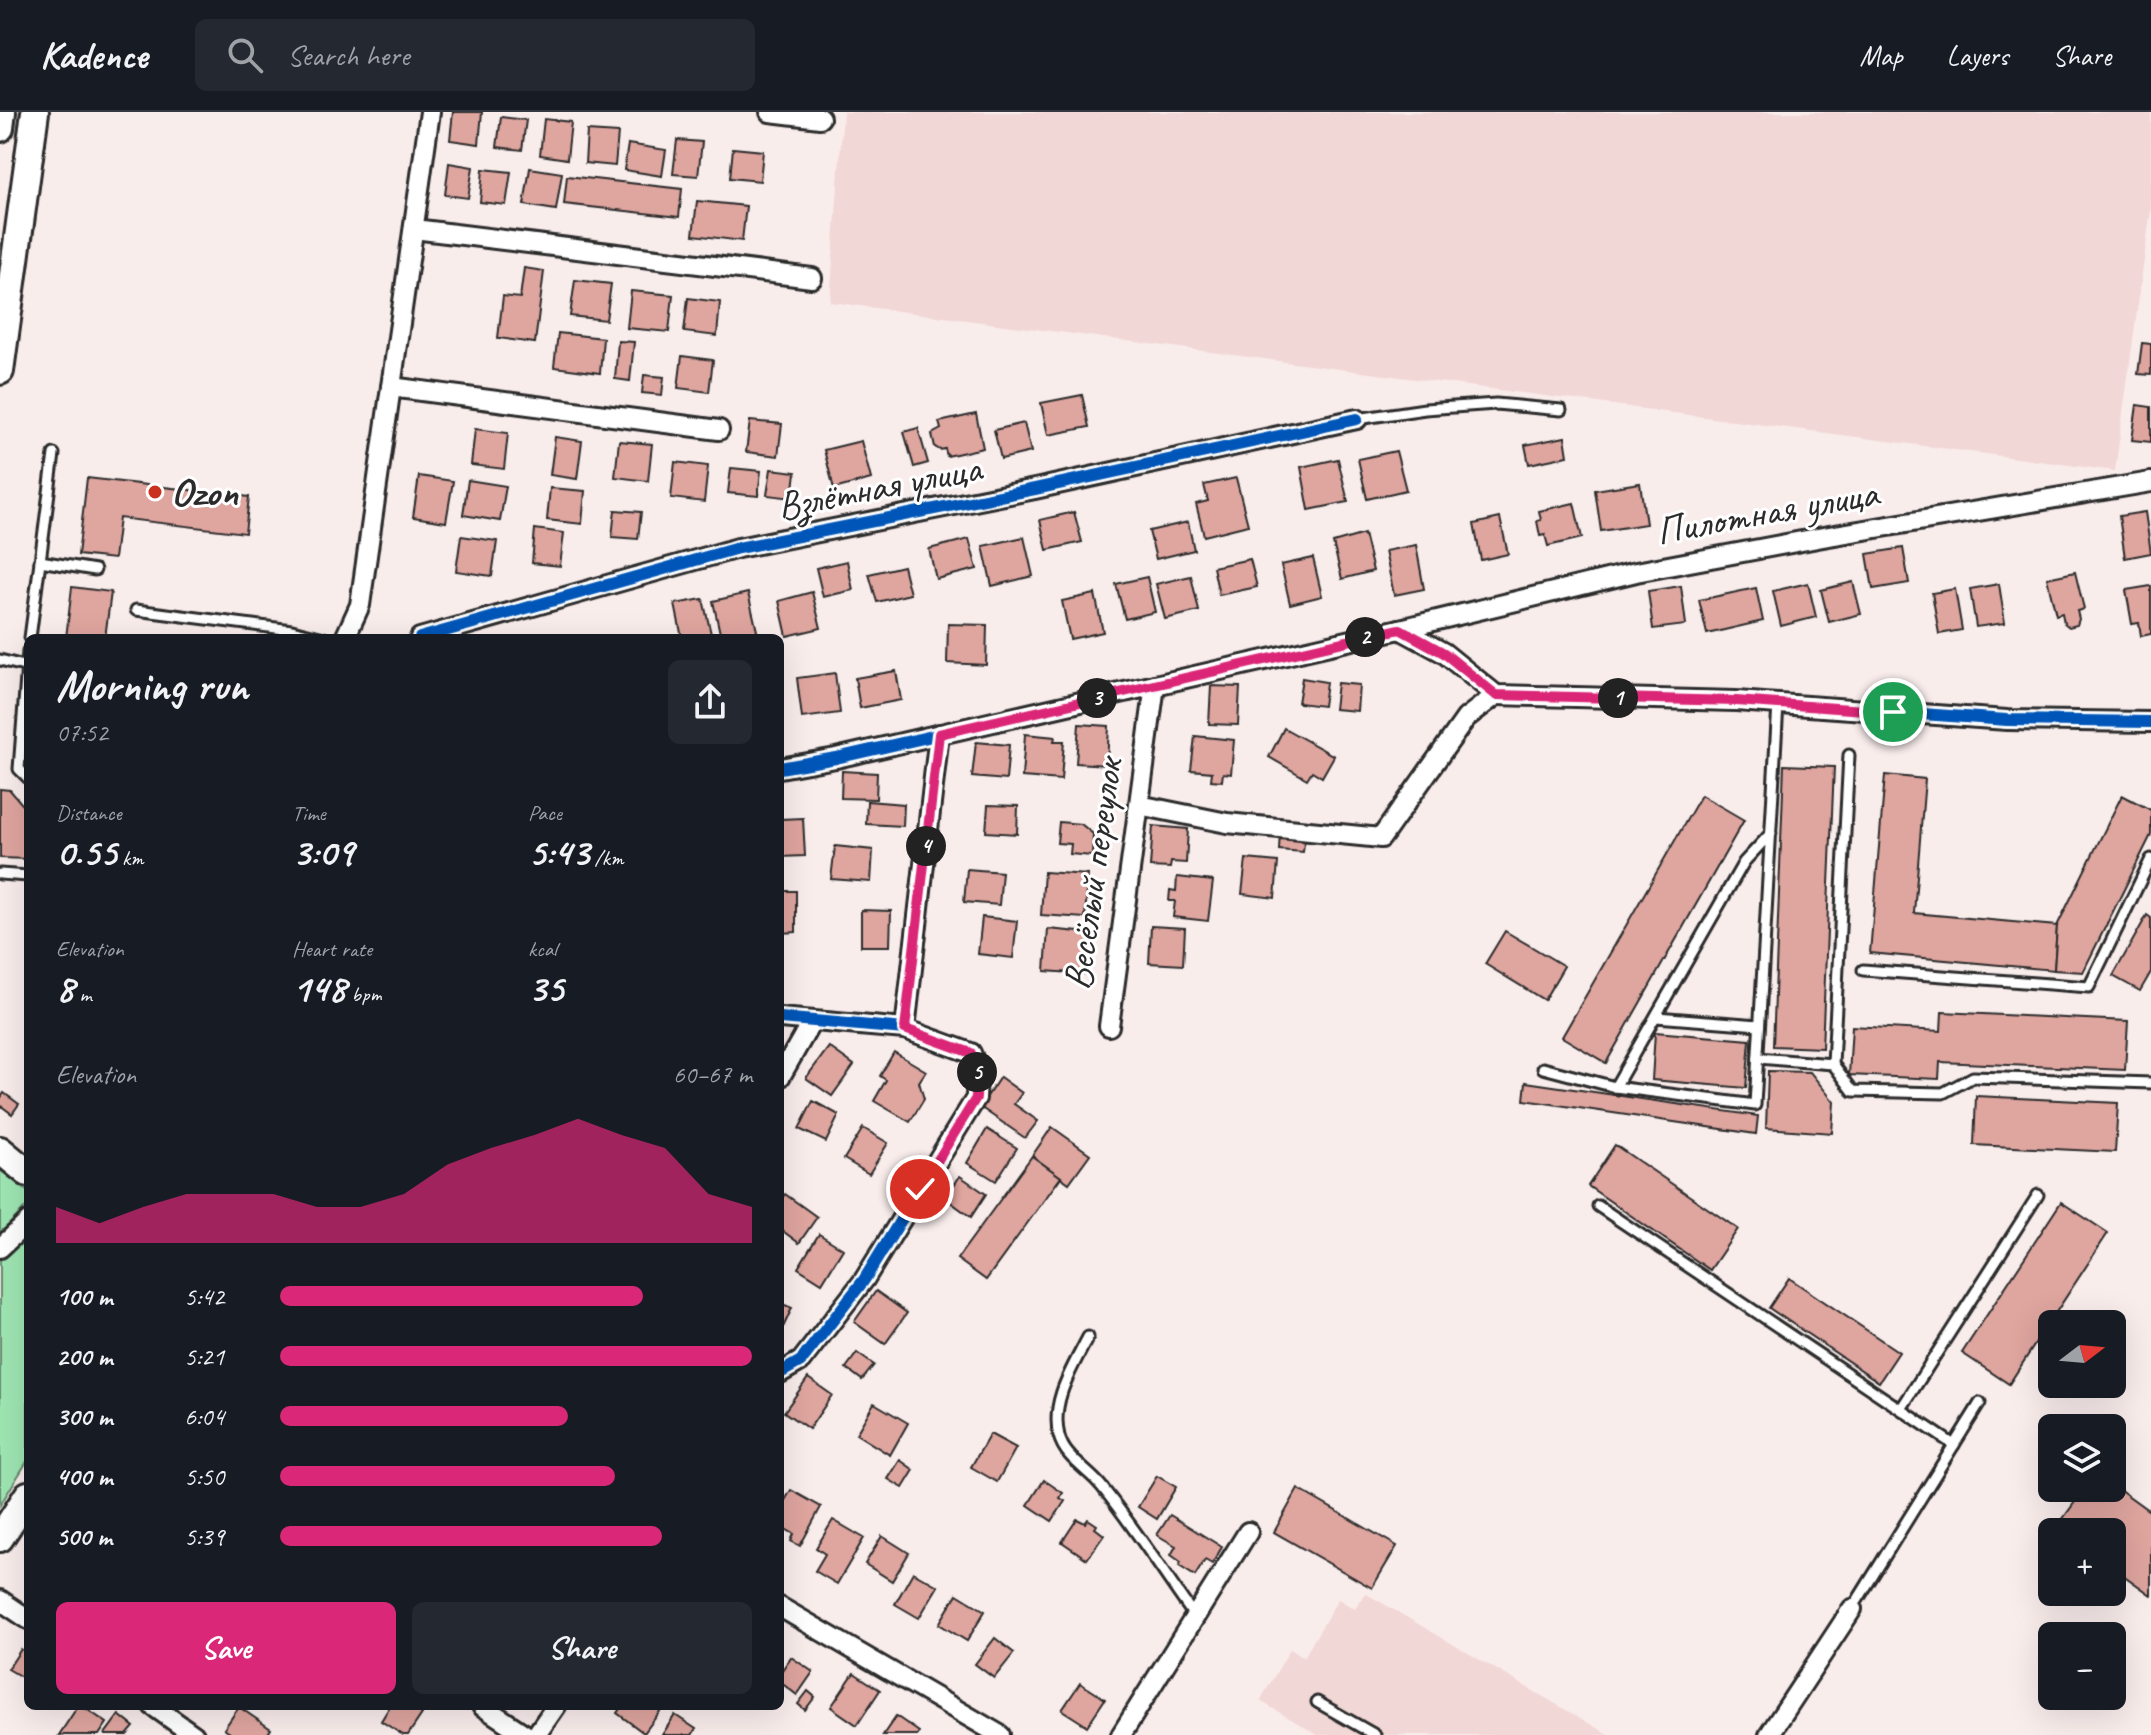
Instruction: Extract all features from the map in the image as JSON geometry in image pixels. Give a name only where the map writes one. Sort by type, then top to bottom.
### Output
[{"type":"main road","points":[[0,128],[2,112]]},
{"type":"main road","points":[[0,371],[35,112]]},
{"type":"main road","points":[[0,1150],[24,1170]]},
{"type":"main road","points":[[0,1538],[24,1501]]},
{"type":"street","points":[[347,634],[360,605],[430,112]]},
{"type":"street","points":[[770,112],[820,118]]},
{"type":"street","points":[[414,229],[812,278]]},
{"type":"street","points":[[391,387],[719,430]]},
{"type":"street","name":"Взлётная улица","points":[[434,634],[738,548],[1035,489],[1357,419]]},
{"type":"street","name":"Пилотная улица","points":[[784,767],[1400,629],[1636,572],[2151,482]]},
{"type":"street","points":[[1400,629],[1444,653],[1496,695],[1736,701],[2007,720],[2151,722]]},
{"type":"street","name":"Весёлый переулок","points":[[1109,1026],[1155,685]]},
{"type":"street","points":[[1139,805],[1227,823],[1381,838],[1466,718],[1496,695]]},
{"type":"street","points":[[905,1029],[939,734]]},
{"type":"street","points":[[784,1018],[905,1029],[971,1053],[977,1068],[976,1098],[864,1280],[801,1361],[784,1371]]},
{"type":"street","points":[[784,1070],[812,1021]]},
{"type":"street","points":[[0,1248],[24,1226]]},
{"type":"street","points":[[1121,1735],[1248,1532]]},
{"type":"street","points":[[0,1600],[24,1616]]},
{"type":"street","points":[[784,1609],[1000,1735]]},
{"type":"street","points":[[1769,1735],[1852,1609]]},
{"type":"street","points":[[159,1710],[194,1735]]},
{"type":"street","points":[[488,1710],[526,1735]]},
{"type":"street","points":[[536,1735],[553,1710]]},
{"type":"lane","points":[[1357,419],[1425,409],[1496,404],[1561,410]]},
{"type":"lane","points":[[31,634],[54,454]]},
{"type":"lane","points":[[40,561],[95,570]]},
{"type":"lane","points":[[136,610],[308,634]]},
{"type":"lane","points":[[0,660],[24,666]]},
{"type":"lane","points":[[1543,1068],[1615,1087],[1755,1105],[1778,704]]},
{"type":"lane","points":[[24,705],[19,769],[24,774]]},
{"type":"lane","points":[[1849,755],[1833,1064],[1853,1091],[1943,1093],[1973,1077],[2151,1083]]},
{"type":"lane","points":[[1615,1087],[1744,862],[1771,833]]},
{"type":"lane","points":[[1863,970],[2089,987],[2151,859]]},
{"type":"lane","points":[[0,874],[24,876]]},
{"type":"lane","points":[[1656,1017],[1759,1025]]},
{"type":"lane","points":[[1758,1058],[1833,1064]]},
{"type":"lane","points":[[1901,1409],[2038,1195]]},
{"type":"lane","points":[[1598,1206],[1954,1445]]},
{"type":"lane","points":[[1088,1337],[1061,1392],[1057,1413],[1059,1436],[1068,1456],[1100,1484],[1195,1617]]},
{"type":"lane","points":[[1852,1609],[1980,1403]]},
{"type":"lane","points":[[1317,1702],[1375,1735]]},
{"type":"shaded area","points":[[843,112],[2151,112],[2151,209],[2115,471],[830,302]]},
{"type":"shaded area","points":[[1365,1593],[1609,1735],[1318,1735],[1260,1701],[1290,1649],[1304,1657],[1338,1599],[1355,1609]]},
{"type":"green space","points":[[0,1170],[24,1189],[24,1209],[0,1234]]},
{"type":"green space","points":[[24,1238],[24,1466],[0,1505],[0,1259]]},
{"type":"building","points":[[453,112],[482,112],[479,144],[450,140]]},
{"type":"building","points":[[501,117],[526,120],[522,150],[497,147]]},
{"type":"building","points":[[544,119],[571,122],[567,159],[540,155]]},
{"type":"building","points":[[587,131],[618,133],[615,166],[585,163]]},
{"type":"building","points":[[677,140],[702,142],[698,176],[673,174]]},
{"type":"building","points":[[628,144],[666,150],[662,176],[624,170]]},
{"type":"building","points":[[733,148],[763,151],[760,181],[730,178]]},
{"type":"building","points":[[449,163],[473,167],[468,198],[445,195]]},
{"type":"building","points":[[530,168],[562,173],[556,210],[524,205]]},
{"type":"building","points":[[483,169],[511,172],[506,205],[480,202]]},
{"type":"building","points":[[567,176],[682,189],[679,217],[564,204]]},
{"type":"building","points":[[697,201],[746,206],[742,241],[693,235]]},
{"type":"building","points":[[524,268],[544,271],[535,343],[498,338],[503,296],[520,298]]},
{"type":"building","points":[[575,280],[611,284],[606,320],[570,316]]},
{"type":"building","points":[[631,291],[673,295],[669,332],[627,328]]},
{"type":"building","points":[[688,298],[720,302],[717,336],[684,332]]},
{"type":"building","points":[[558,333],[603,338],[600,373],[554,367]]},
{"type":"building","points":[[618,341],[634,342],[630,381],[615,379]]},
{"type":"building","points":[[2142,343],[2151,344],[2151,375],[2138,374]]},
{"type":"building","points":[[682,356],[713,360],[709,392],[678,388]]},
{"type":"building","points":[[644,375],[664,377],[662,395],[642,393]]},
{"type":"building","points":[[1082,395],[1089,427],[1048,435],[1041,403]]},
{"type":"building","points":[[2137,405],[2151,407],[2151,442],[2132,440]]},
{"type":"building","points":[[976,414],[983,448],[947,456],[945,449],[935,447],[932,434],[941,429],[939,422]]},
{"type":"building","points":[[750,421],[782,424],[778,456],[746,452]]},
{"type":"building","points":[[1024,423],[1031,452],[1001,459],[994,430]]},
{"type":"building","points":[[918,428],[928,463],[914,467],[904,432]]},
{"type":"building","points":[[475,429],[508,433],[504,469],[471,465]]},
{"type":"building","points":[[555,437],[582,441],[577,479],[550,475]]},
{"type":"building","points":[[1565,437],[1568,456],[1529,464],[1525,445]]},
{"type":"building","points":[[619,441],[652,444],[648,481],[615,477]]},
{"type":"building","points":[[861,441],[871,479],[834,489],[824,450]]},
{"type":"building","points":[[1396,451],[1406,490],[1367,499],[1358,459]]},
{"type":"building","points":[[1338,459],[1348,502],[1309,510],[1301,467]]},
{"type":"building","points":[[675,462],[708,466],[704,502],[671,498]]},
{"type":"building","points":[[731,468],[761,471],[758,496],[728,493]]},
{"type":"building","points":[[771,469],[796,472],[793,498],[767,495]]},
{"type":"building","points":[[419,476],[453,481],[446,522],[413,517]]},
{"type":"building","points":[[87,478],[249,497],[245,533],[119,518],[114,559],[78,555]]},
{"type":"building","points":[[1236,478],[1248,525],[1204,536],[1196,504],[1208,501],[1204,485]]},
{"type":"building","points":[[468,480],[506,486],[500,521],[463,515]]},
{"type":"building","points":[[1640,483],[1646,524],[1601,531],[1595,490]]},
{"type":"building","points":[[550,488],[585,491],[582,524],[547,520]]},
{"type":"building","points":[[1574,503],[1582,538],[1548,546],[1545,535],[1540,536],[1539,511]]},
{"type":"building","points":[[615,510],[641,512],[638,539],[612,537]]},
{"type":"building","points":[[1074,512],[1082,542],[1047,550],[1040,520]]},
{"type":"building","points":[[2145,512],[2151,553],[2125,558],[2119,516]]},
{"type":"building","points":[[1500,518],[1508,554],[1481,560],[1474,524]]},
{"type":"building","points":[[1188,522],[1194,550],[1156,559],[1149,531]]},
{"type":"building","points":[[535,529],[564,533],[560,566],[532,563]]},
{"type":"building","points":[[1364,534],[1373,571],[1342,579],[1333,543]]},
{"type":"building","points":[[461,536],[497,541],[492,576],[456,571]]},
{"type":"building","points":[[1024,537],[1033,576],[992,586],[983,546]]},
{"type":"building","points":[[969,539],[977,569],[936,579],[929,549]]},
{"type":"building","points":[[1416,545],[1424,589],[1394,595],[1385,551]]},
{"type":"building","points":[[1903,548],[1909,583],[1873,589],[1867,554]]},
{"type":"building","points":[[1313,558],[1322,596],[1290,604],[1281,565]]},
{"type":"building","points":[[1250,559],[1257,587],[1219,595],[1213,567]]},
{"type":"building","points":[[847,561],[853,590],[823,597],[816,568]]},
{"type":"building","points":[[903,566],[910,594],[877,602],[869,574]]},
{"type":"building","points":[[2075,572],[2084,609],[2077,611],[2077,625],[2069,627],[2064,623],[2062,613],[2056,615],[2047,578]]},
{"type":"building","points":[[1191,576],[1199,611],[1165,619],[1156,584]]},
{"type":"building","points":[[1147,577],[1155,612],[1125,619],[1116,584]]},
{"type":"building","points":[[1853,582],[1861,614],[1829,622],[1821,590]]},
{"type":"building","points":[[1808,583],[1816,617],[1781,626],[1773,591]]},
{"type":"building","points":[[1999,584],[2005,623],[1976,627],[1970,589]]},
{"type":"building","points":[[1681,586],[1686,625],[1653,629],[1648,591]]},
{"type":"building","points":[[2151,586],[2151,634],[2141,636],[2139,623],[2132,624],[2126,590]]},
{"type":"building","points":[[72,587],[111,592],[106,634],[66,634]]},
{"type":"building","points":[[1756,588],[1763,621],[1707,634],[1699,600]]},
{"type":"building","points":[[1955,589],[1962,630],[1939,634],[1932,593]]},
{"type":"building","points":[[812,592],[821,628],[787,636],[779,601]]},
{"type":"building","points":[[748,593],[758,634],[720,634],[713,601]]},
{"type":"building","points":[[1095,594],[1103,632],[1070,639],[1062,601]]},
{"type":"building","points":[[703,599],[711,634],[681,634],[675,604]]},
{"type":"building","points":[[948,624],[987,625],[986,665],[947,663]]},
{"type":"building","points":[[896,671],[901,700],[860,708],[855,678]]},
{"type":"building","points":[[835,673],[840,713],[802,718],[797,678]]},
{"type":"building","points":[[1302,678],[1326,682],[1323,706],[1298,703]]},
{"type":"building","points":[[1337,683],[1359,685],[1357,711],[1334,709]]},
{"type":"building","points":[[1211,686],[1240,687],[1238,725],[1209,724]]},
{"type":"building","points":[[1079,724],[1109,726],[1107,765],[1076,763]]},
{"type":"building","points":[[1284,728],[1334,756],[1322,777],[1312,771],[1307,779],[1269,757]]},
{"type":"building","points":[[1025,734],[1064,741],[1061,780],[1022,777]]},
{"type":"building","points":[[1195,736],[1234,740],[1231,774],[1223,773],[1222,781],[1211,780],[1212,772],[1191,770]]},
{"type":"building","points":[[976,742],[1009,745],[1006,780],[972,777]]},
{"type":"building","points":[[1784,765],[1834,767],[1822,1048],[1773,1046]]},
{"type":"building","points":[[842,771],[877,773],[876,799],[841,798]]},
{"type":"building","points":[[1885,775],[1925,779],[1914,913],[2057,926],[2054,970],[1870,953]]},
{"type":"building","points":[[0,789],[10,790],[24,806],[24,859],[0,858]]},
{"type":"building","points":[[1701,795],[1744,820],[1606,1063],[1562,1037]]},
{"type":"building","points":[[2122,795],[2151,810],[2151,835],[2083,972],[2054,970],[2057,926]]},
{"type":"building","points":[[867,801],[904,804],[903,826],[866,824]]},
{"type":"building","points":[[988,805],[1018,806],[1017,834],[986,832]]},
{"type":"building","points":[[803,818],[805,856],[784,857],[784,819]]},
{"type":"building","points":[[1059,822],[1081,824],[1093,834],[1092,856],[1070,854],[1071,844],[1057,843]]},
{"type":"building","points":[[1153,826],[1188,829],[1186,863],[1171,862],[1170,868],[1150,867]]},
{"type":"building","points":[[1280,831],[1305,833],[1303,852],[1279,850]]},
{"type":"building","points":[[835,846],[873,850],[871,882],[831,879]]},
{"type":"building","points":[[1246,859],[1278,862],[1275,898],[1242,894]]},
{"type":"building","points":[[967,869],[1002,872],[999,905],[964,902]]},
{"type":"building","points":[[1044,872],[1088,875],[1085,918],[1041,915]]},
{"type":"building","points":[[1177,877],[1213,881],[1208,921],[1173,917],[1175,901],[1169,901],[1170,890],[1176,891]]},
{"type":"building","points":[[784,891],[796,891],[796,932],[784,933]]},
{"type":"building","points":[[861,910],[891,911],[890,946],[861,946]]},
{"type":"building","points":[[2147,915],[2151,918],[2151,972],[2140,991],[2113,976]]},
{"type":"building","points":[[982,917],[1017,921],[1013,958],[978,954]]},
{"type":"building","points":[[1151,926],[1185,928],[1183,965],[1149,963]]},
{"type":"building","points":[[1048,929],[1089,933],[1086,974],[1045,971]]},
{"type":"building","points":[[1505,931],[1564,966],[1544,1000],[1485,964]]},
{"type":"building","points":[[1942,1012],[2128,1021],[2125,1070],[1940,1062],[1939,1079],[1849,1075],[1852,1026],[1941,1031]]},
{"type":"building","points":[[1655,1032],[1750,1040],[1746,1088],[1652,1080]]},
{"type":"building","points":[[829,1047],[854,1065],[832,1096],[806,1078]]},
{"type":"building","points":[[894,1052],[926,1071],[919,1082],[924,1099],[910,1122],[874,1101],[886,1080],[880,1076]]},
{"type":"building","points":[[1768,1071],[1810,1072],[1834,1102],[1832,1133],[1766,1128]]},
{"type":"building","points":[[1000,1077],[1022,1093],[1014,1104],[1038,1121],[1025,1138],[980,1107]]},
{"type":"building","points":[[1526,1082],[1758,1116],[1756,1134],[1524,1100]]},
{"type":"building","points":[[4,1093],[19,1104],[12,1114],[0,1105]]},
{"type":"building","points":[[1976,1096],[2118,1103],[2115,1152],[1974,1145]]},
{"type":"building","points":[[813,1101],[839,1115],[826,1142],[799,1129]]},
{"type":"building","points":[[1052,1127],[1090,1154],[1069,1183],[1032,1156]]},
{"type":"building","points":[[863,1128],[888,1143],[869,1174],[844,1159]]},
{"type":"building","points":[[987,1129],[1017,1148],[996,1181],[967,1163]]},
{"type":"building","points":[[1615,1145],[1738,1229],[1710,1270],[1588,1186]]},
{"type":"building","points":[[1032,1156],[1061,1177],[986,1280],[957,1259]]},
{"type":"building","points":[[960,1176],[986,1194],[971,1217],[945,1198]]},
{"type":"building","points":[[784,1195],[817,1217],[799,1243],[784,1232]]},
{"type":"building","points":[[2061,1202],[2108,1233],[2058,1310],[2038,1310],[2038,1340],[2009,1384],[1962,1353]]},
{"type":"building","points":[[819,1234],[843,1249],[822,1283],[798,1268]]},
{"type":"building","points":[[1789,1278],[1899,1352],[1879,1382],[1769,1308]]},
{"type":"building","points":[[876,1291],[907,1313],[885,1344],[854,1322]]},
{"type":"building","points":[[784,1305],[792,1308],[784,1325]]},
{"type":"building","points":[[857,1353],[874,1365],[862,1380],[846,1368]]},
{"type":"building","points":[[808,1378],[832,1395],[809,1429],[784,1412]]},
{"type":"building","points":[[874,1403],[908,1423],[890,1455],[856,1434]]},
{"type":"building","points":[[990,1434],[1016,1448],[997,1482],[971,1467]]},
{"type":"building","points":[[900,1460],[914,1470],[903,1488],[888,1479]]},
{"type":"building","points":[[1157,1476],[1176,1487],[1157,1519],[1138,1507]]},
{"type":"building","points":[[1044,1480],[1063,1493],[1060,1498],[1065,1501],[1052,1521],[1028,1505]]},
{"type":"building","points":[[1298,1489],[1397,1546],[1372,1588],[1274,1532]]},
{"type":"building","points":[[791,1490],[821,1507],[800,1546],[791,1541],[794,1534],[784,1528],[784,1502]]},
{"type":"building","points":[[2126,1494],[2148,1510],[2151,1505],[2151,1595],[2126,1577],[2126,1518],[2063,1518],[2075,1502],[2126,1502]]},
{"type":"building","points":[[1170,1515],[1222,1547],[1212,1564],[1205,1560],[1195,1576],[1179,1566],[1181,1562],[1171,1555],[1176,1546],[1157,1535]]},
{"type":"building","points":[[1077,1519],[1085,1523],[1088,1519],[1104,1535],[1087,1559],[1062,1542]]},
{"type":"building","points":[[833,1520],[864,1538],[837,1584],[815,1571],[825,1554],[816,1548]]},
{"type":"building","points":[[882,1536],[909,1553],[892,1581],[865,1564]]},
{"type":"building","points":[[913,1572],[938,1586],[919,1618],[895,1604]]},
{"type":"building","points":[[957,1594],[985,1611],[967,1641],[939,1624]]},
{"type":"building","points":[[995,1638],[1014,1653],[994,1678],[975,1664]]},
{"type":"building","points":[[21,1649],[24,1651],[24,1678],[8,1669]]},
{"type":"building","points":[[791,1657],[813,1672],[797,1695],[784,1685],[784,1667]]},
{"type":"building","points":[[854,1673],[880,1690],[857,1725],[831,1707]]},
{"type":"building","points":[[1080,1683],[1105,1699],[1087,1726],[1062,1710]]},
{"type":"building","points":[[808,1691],[815,1697],[805,1710],[798,1704]]},
{"type":"building","points":[[75,1710],[88,1710],[107,1723],[99,1735],[59,1735]]},
{"type":"building","points":[[237,1710],[243,1710],[271,1729],[267,1735],[233,1735],[224,1729]]},
{"type":"building","points":[[388,1710],[416,1710],[422,1714],[408,1735],[381,1721]]},
{"type":"building","points":[[619,1710],[661,1710],[644,1733],[617,1713]]},
{"type":"building","points":[[119,1715],[134,1727],[127,1735],[106,1735],[105,1734]]},
{"type":"building","points":[[675,1715],[696,1729],[692,1735],[662,1735]]},
{"type":"building","points":[[896,1716],[919,1732],[917,1735],[883,1735]]},
{"type":"cycle path","points":[[434,634],[738,548],[1035,489],[1357,419]]},
{"type":"cycle path","points":[[784,767],[1400,629],[1444,653],[1496,695],[1736,701],[2007,720],[2151,722]]},
{"type":"cycle path","points":[[784,1018],[905,1029],[971,1053],[977,1068],[976,1098],[864,1280],[801,1361],[784,1371]]},
{"type":"place","name":"Ozon","points":[[155,492]]},
{"type":"route","points":[[920,1189],[976,1098],[977,1068],[971,1053],[905,1029],[939,734],[1400,629],[1444,653],[1496,695],[1736,701],[1893,712]]}]
